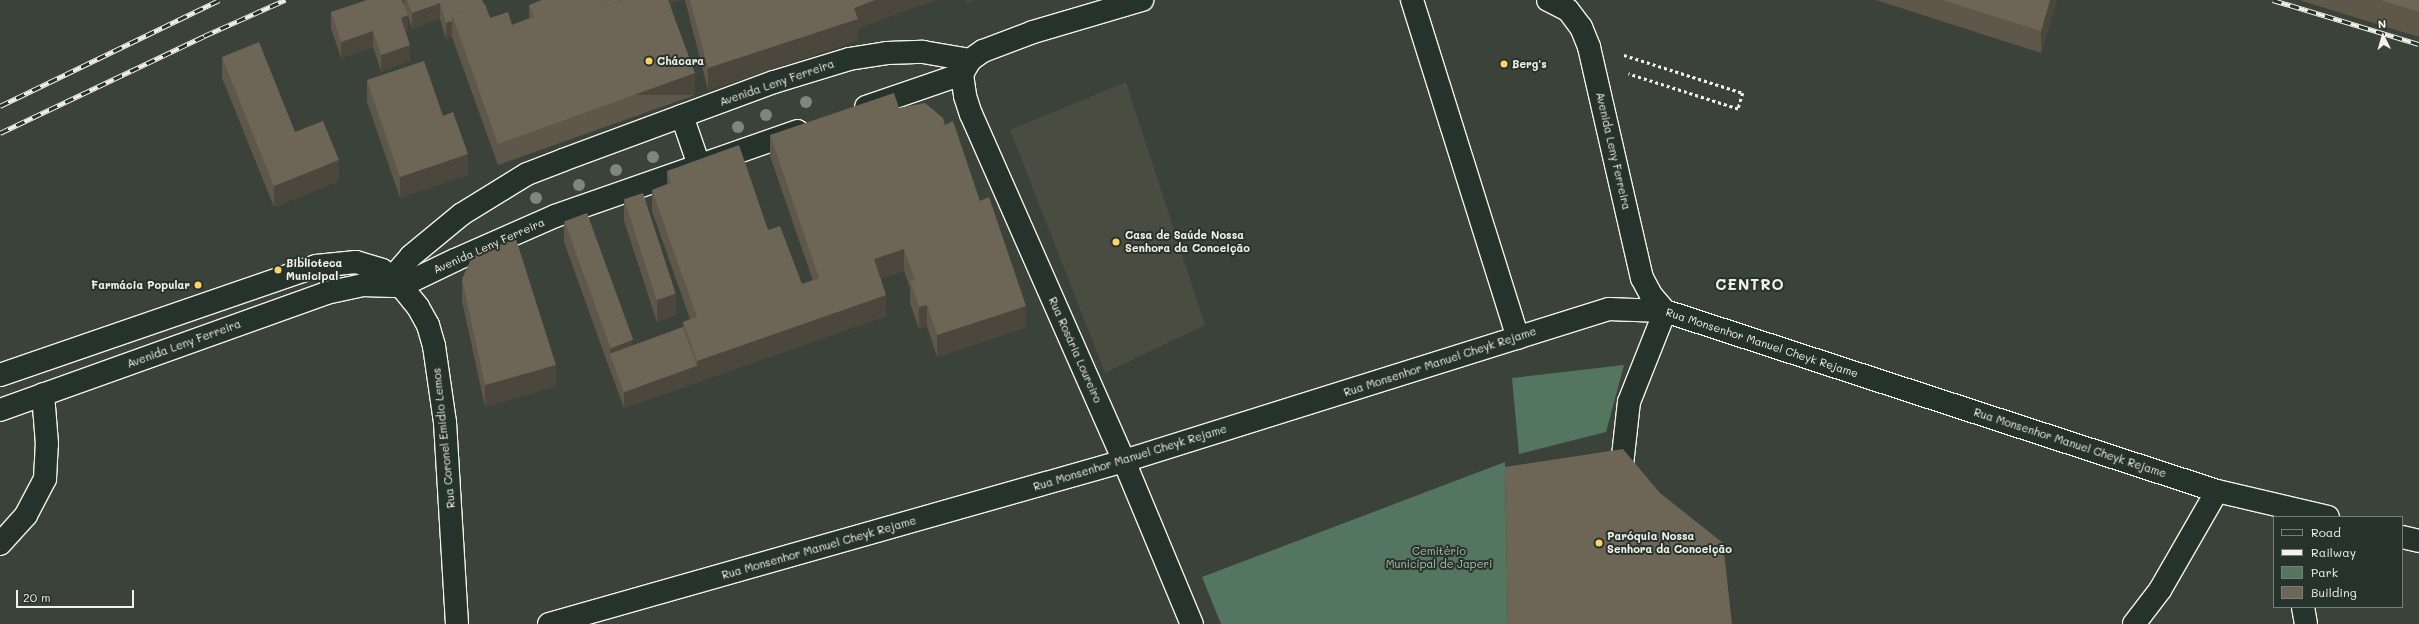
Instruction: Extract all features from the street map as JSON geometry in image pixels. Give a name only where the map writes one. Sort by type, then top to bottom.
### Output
[{"type":"street","points":[[849,113],[966,67],[983,51],[1033,32],[1142,0]]},
{"type":"street","points":[[1412,0],[1518,338]]},
{"type":"street","name":"Avenida Leny Ferreira","points":[[1548,0],[1568,10],[1581,27],[1589,47],[1642,278],[1651,295],[1666,311]]},
{"type":"street","name":"Avenida Leny Ferreira","points":[[392,278],[422,245],[494,192],[527,174],[682,116],[849,59],[887,53],[923,52],[966,67]]},
{"type":"street","name":"Rua Rosária Loureiro","points":[[966,67],[965,96],[971,114],[1124,461],[1192,624]]},
{"type":"street","points":[[682,116],[699,165]]},
{"type":"street","name":"Avenida Leny Ferreira","points":[[0,410],[326,293],[392,278],[699,165],[819,124]]},
{"type":"street","points":[[0,375],[316,266],[356,262],[392,278]]},
{"type":"street","name":"Rua Coronel Emídio Lemos","points":[[392,278],[418,306],[428,325],[439,372],[450,493],[457,624]]},
{"type":"street","name":"Rua Monsenhor Manuel Cheyk Rejame","points":[[549,624],[1124,461],[1609,309],[1666,311],[2217,491],[2282,511],[2320,516]]},
{"type":"street","points":[[1622,465],[1629,402],[1666,311]]},
{"type":"street","points":[[0,544],[26,515],[45,479],[47,444],[43,394]]},
{"type":"street","points":[[2134,624],[2160,590],[2217,491]]},
{"type":"street","points":[[2403,536],[2419,541]]},
{"type":"street","points":[[2303,608],[2306,624]]},
{"type":"path","points":[[1620,54],[1743,93],[1738,109],[1622,72]]},
{"type":"shaded area","name":"Casa de Saúde Nossa Senhora da Conceição","points":[[1126,82],[1205,325],[1105,373],[1010,130]]},
{"type":"green space","points":[[1624,365],[1606,432],[1519,454],[1512,378]]},
{"type":"green space","name":"Cemitério Municipal de Japeri","points":[[1505,462],[1508,624],[1221,624],[1202,577]]},
{"type":"building","points":[[367,0],[402,0],[408,15],[401,18],[410,45],[381,55],[373,31],[341,42],[331,12]]},
{"type":"building","points":[[407,0],[482,0],[484,5],[452,15],[452,21],[446,23],[440,3],[412,13]]},
{"type":"building","points":[[542,0],[601,0],[603,7],[622,0],[668,0],[695,73],[498,144],[452,15],[485,4],[490,18],[508,12],[512,25],[534,17],[529,5]]},
{"type":"building","points":[[601,0],[622,0],[603,7]]},
{"type":"building","points":[[690,0],[875,0],[854,8],[858,19],[708,68]]},
{"type":"building","points":[[1942,0],[2050,0],[2041,31]]},
{"type":"building","points":[[2380,0],[2419,0],[2419,12]]},
{"type":"building","points":[[259,42],[295,132],[323,121],[339,160],[274,186],[222,57]]},
{"type":"building","points":[[424,61],[443,116],[453,112],[468,154],[400,177],[367,80]]},
{"type":"building","points":[[894,93],[899,108],[925,103],[943,118],[945,125],[953,121],[980,201],[989,197],[1026,306],[937,335],[927,305],[919,307],[910,281],[915,280],[904,249],[874,259],[886,295],[697,361],[683,322],[697,317],[652,190],[671,183],[667,171],[739,145],[768,230],[780,226],[802,284],[819,278],[770,135]]},
{"type":"building","points":[[643,193],[676,294],[657,300],[624,199]]},
{"type":"building","points":[[587,213],[633,340],[611,348],[564,221]]},
{"type":"building","points":[[516,239],[556,365],[485,385],[462,279],[471,259],[478,253]]},
{"type":"building","points":[[683,327],[697,366],[624,392],[610,354]]},
{"type":"building","name":"Paróquia Nossa Senhora da Conceição","points":[[1623,449],[1660,493],[1723,543],[1732,624],[1508,624],[1505,467]]},
{"type":"railway","points":[[0,106],[219,0]]},
{"type":"railway","points":[[0,133],[204,36],[285,0]]},
{"type":"railway","points":[[2273,0],[2419,44]]},
{"type":"place","name":"Chácara","points":[[649,61]]},
{"type":"place","name":"Berg's","points":[[1504,64]]},
{"type":"place","name":"Casa de Saúde Nossa Senhora da Conceição","points":[[1116,242]]},
{"type":"place","name":"Biblioteca Municipal","points":[[278,270]]},
{"type":"place","name":"Farmácia Popular","points":[[198,285]]},
{"type":"place","name":"Paróquia Nossa Senhora da Conceição","points":[[1599,543]]},
{"type":"district","name":"CENTRO","points":[[1750,285]]}]
